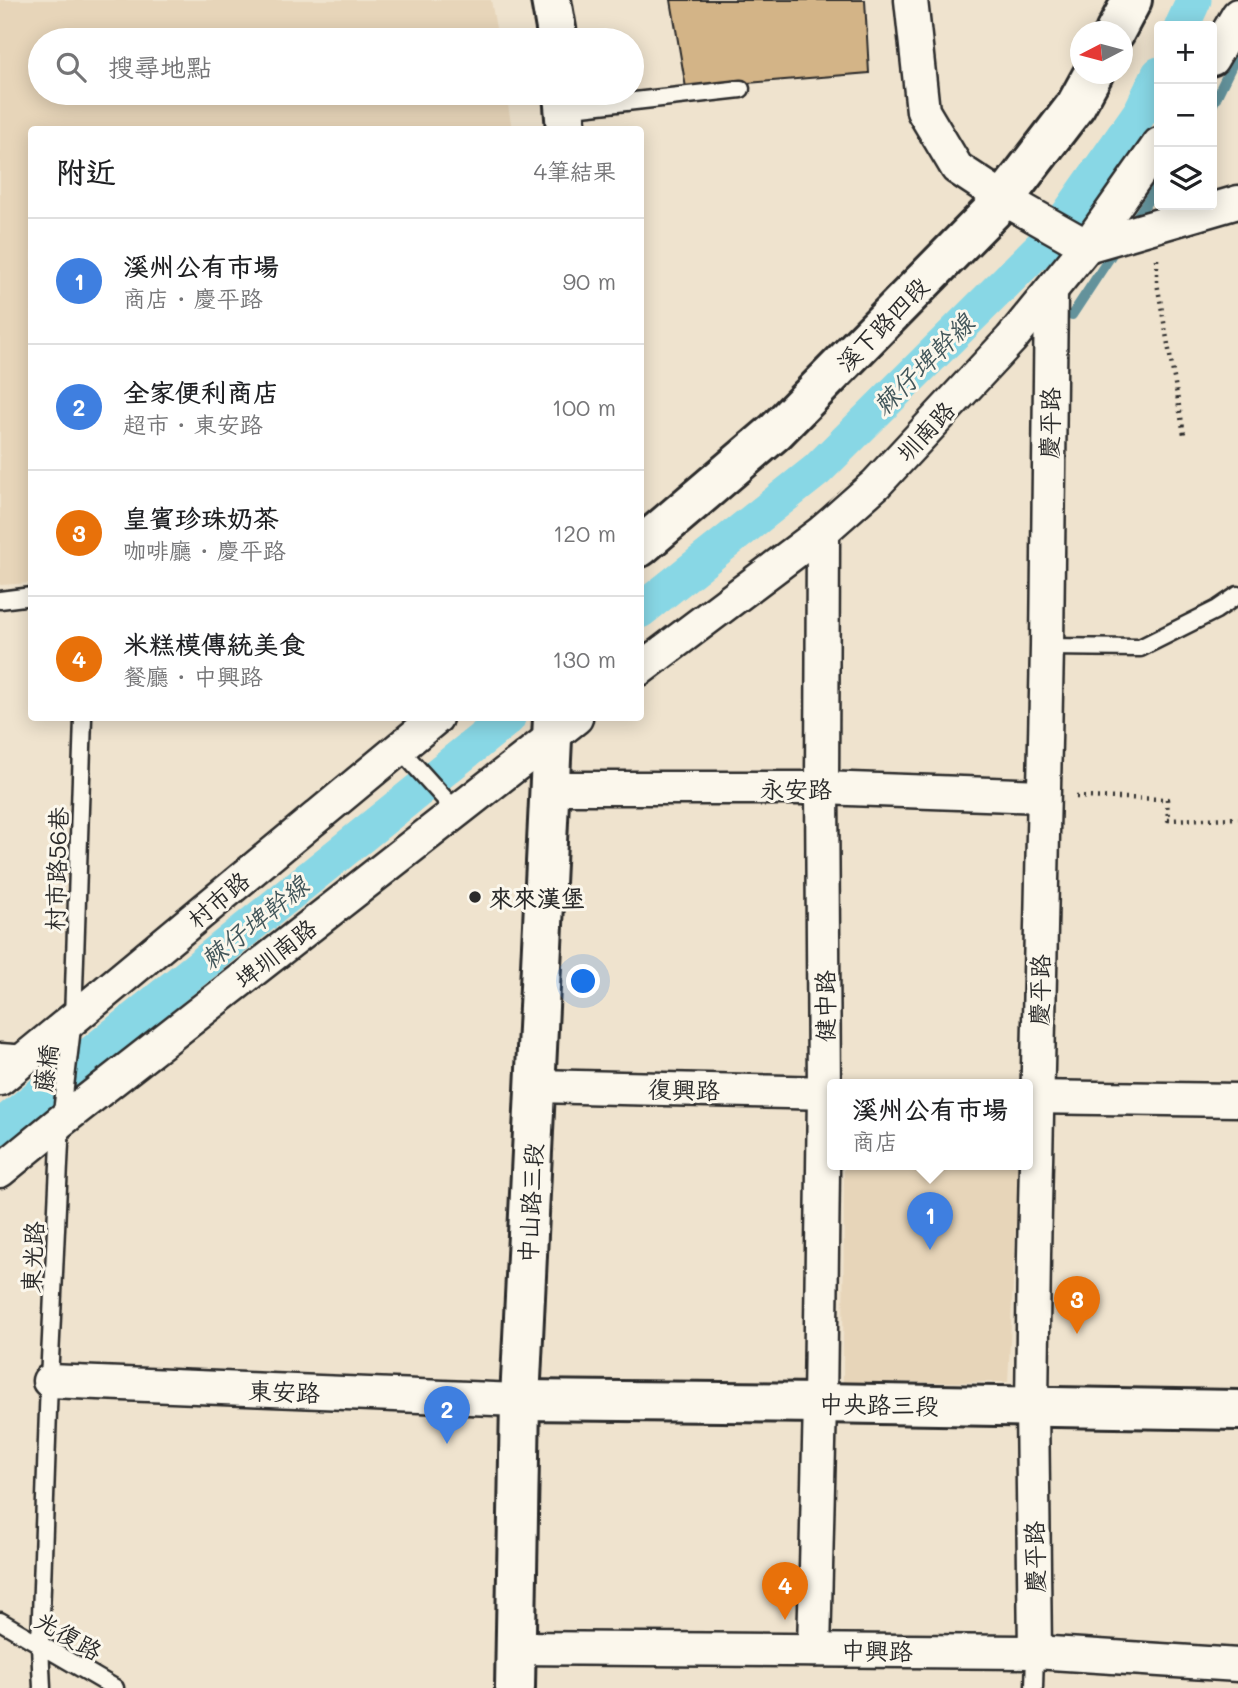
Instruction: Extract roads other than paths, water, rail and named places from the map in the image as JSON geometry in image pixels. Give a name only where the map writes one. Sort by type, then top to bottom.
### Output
[{"type":"main road","points":[[551,0],[556,28]]},
{"type":"main road","points":[[1121,21],[1132,0]]},
{"type":"main road","name":"溪下路四段","points":[[644,544],[776,431],[1004,199],[1076,106],[1088,84]]},
{"type":"main road","name":"中山路三段","points":[[515,1688],[520,1400],[549,788],[560,724]]},
{"type":"main road","name":"中央路三段","points":[[520,1400],[1238,1410]]},
{"type":"street","points":[[911,0],[923,111],[957,168],[1004,199],[1087,246],[1238,202]]},
{"type":"street","points":[[1217,51],[1238,15]]},
{"type":"street","name":"圳南路","points":[[644,666],[824,531],[876,484],[1011,339],[1087,246],[1157,147]]},
{"type":"street","name":"慶平路","points":[[1033,1079],[1043,796],[1051,291]]},
{"type":"street","name":"健中路","points":[[824,531],[822,788],[828,1079]]},
{"type":"street","name":"村市路","points":[[0,1079],[15,1053],[73,1021],[432,721]]},
{"type":"street","name":"埤圳南路","points":[[0,1171],[61,1120],[456,811],[560,724]]},
{"type":"street","name":"永安路","points":[[549,788],[822,788],[1043,796]]},
{"type":"street","name":"復興路","points":[[535,1086],[827,1092]]},
{"type":"street","points":[[1033,1097],[1238,1100]]},
{"type":"street","name":"健中路","points":[[814,1650],[827,1131]]},
{"type":"street","name":"慶平路","points":[[1032,1170],[1035,1652]]},
{"type":"street","name":"東安路","points":[[48,1381],[520,1400]]},
{"type":"street","name":"中興路","points":[[515,1648],[1035,1652],[1238,1665]]},
{"type":"lane","points":[[644,101],[741,89]]},
{"type":"lane","points":[[564,110],[606,105]]},
{"type":"lane","points":[[1046,647],[1140,648],[1216,610],[1238,595]]},
{"type":"lane","points":[[0,600],[28,596]]},
{"type":"lane","name":"村市路56巷","points":[[73,1021],[83,721]]},
{"type":"lane","points":[[399,748],[456,811]]},
{"type":"lane","name":"藤橋","points":[[61,1120],[73,1021]]},
{"type":"lane","name":"東光路","points":[[43,1688],[40,1645],[48,1381],[61,1120]]},
{"type":"lane","name":"光復路","points":[[0,1620],[116,1688]]},
{"type":"lane","name":"慶平路","points":[[1034,1688],[1035,1652]]},
{"type":"waterway","name":"棘仔埤幹線","points":[[1184,21],[1194,0]]},
{"type":"waterway","points":[[1217,96],[1238,53]]},
{"type":"waterway","name":"棘仔埤幹線","points":[[644,608],[817,470],[1056,232],[1141,111],[1154,84]]},
{"type":"waterway","points":[[1132,224],[1154,191]]},
{"type":"waterway","points":[[1072,315],[1118,245]]},
{"type":"waterway","name":"棘仔埤幹線","points":[[0,1127],[504,721]]},
{"type":"place","name":"來來漢堡","points":[[475,897]]},
{"type":"place","name":"溪州公有市場","points":[[930,1250]]},
{"type":"place","name":"皇賓珍珠奶茶","points":[[1077,1334]]},
{"type":"place","name":"全家便利商店","points":[[447,1444]]},
{"type":"place","name":"米糕模傳統美食","points":[[785,1620]]}]
